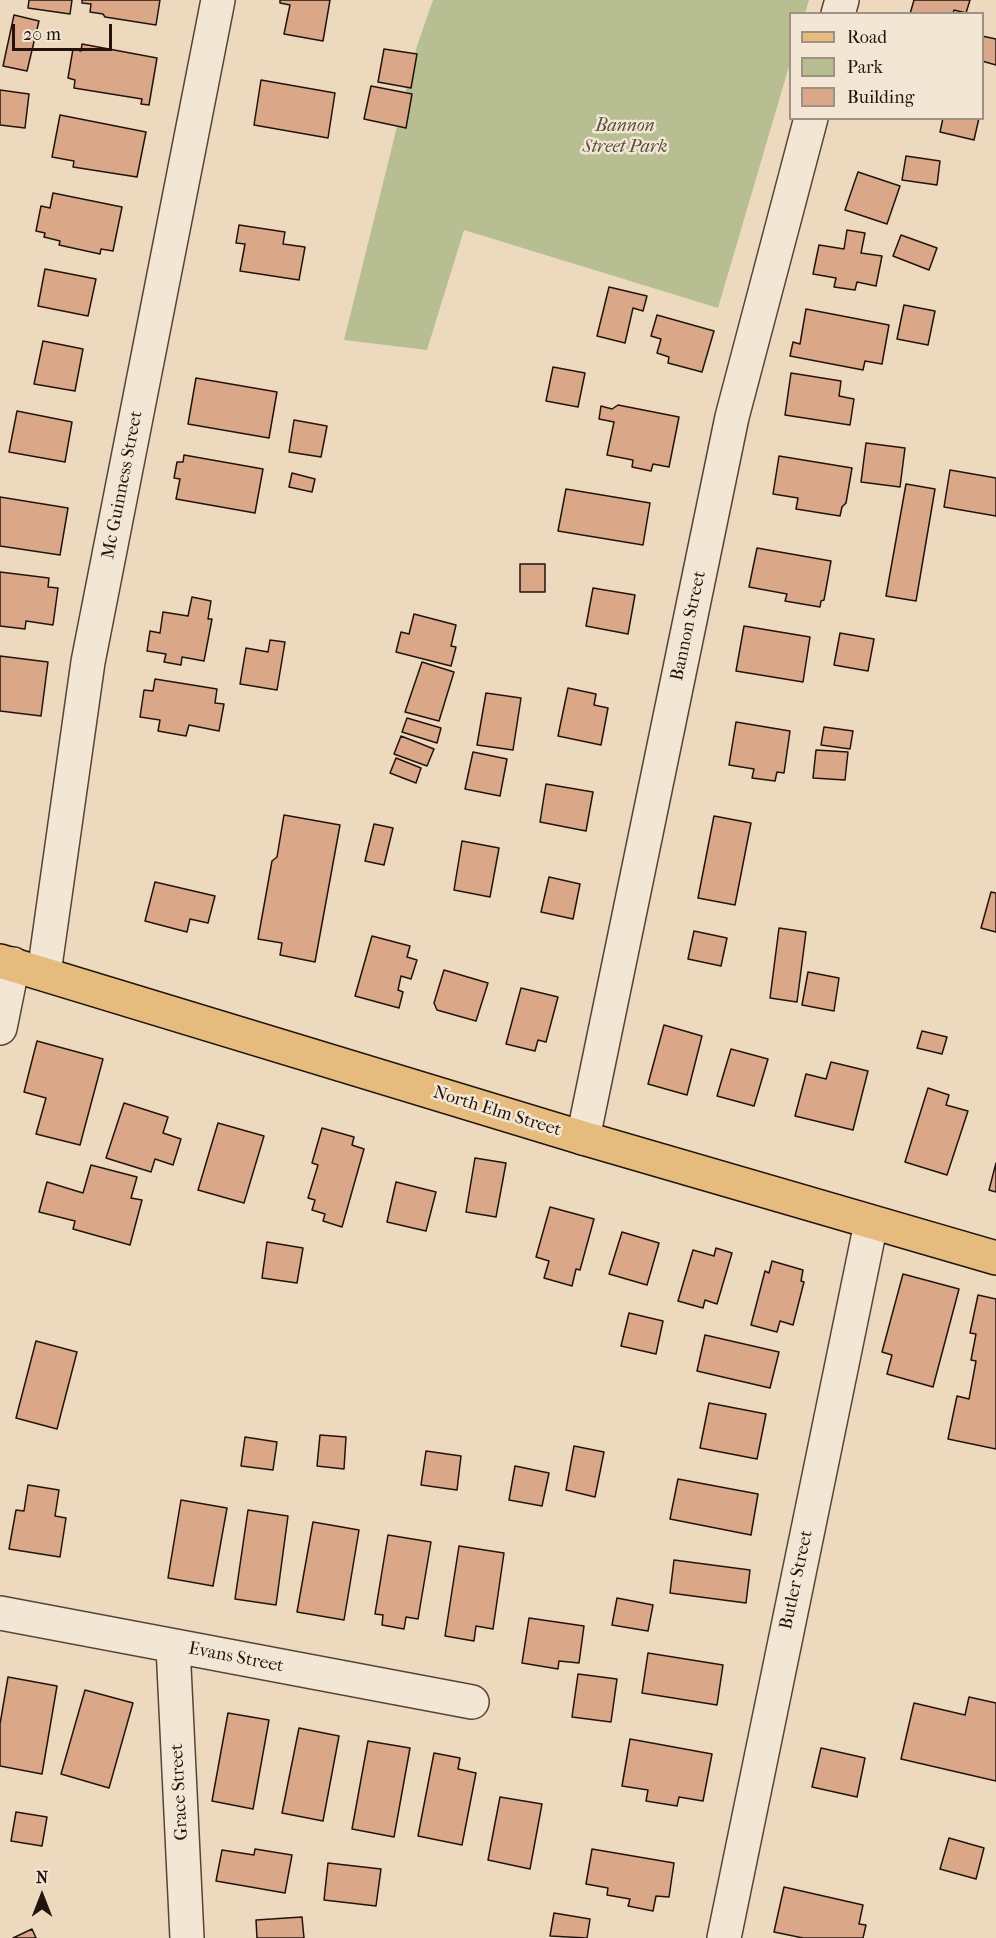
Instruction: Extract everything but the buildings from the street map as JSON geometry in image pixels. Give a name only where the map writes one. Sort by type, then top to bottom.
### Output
[{"type":"main road","name":"North Elm Street","points":[[6,963],[583,1138],[996,1258]]},
{"type":"street","name":"Mc Guinness Street","points":[[44,973],[88,662],[218,0]]},
{"type":"street","name":"Bannon Street","points":[[583,1138],[732,417],[810,120]]},
{"type":"street","points":[[0,1028],[6,963]]},
{"type":"street","name":"Butler Street","points":[[724,1938],[871,1223]]},
{"type":"street","name":"Evans Street","points":[[0,1613],[472,1702]]},
{"type":"street","name":"Grace Street","points":[[173,1646],[187,1938]]},
{"type":"green space","name":"Bannon Street Park","points":[[433,0],[809,0],[805,12],[789,12],[789,66],[718,308],[464,230],[427,350],[344,340],[417,46]]}]
